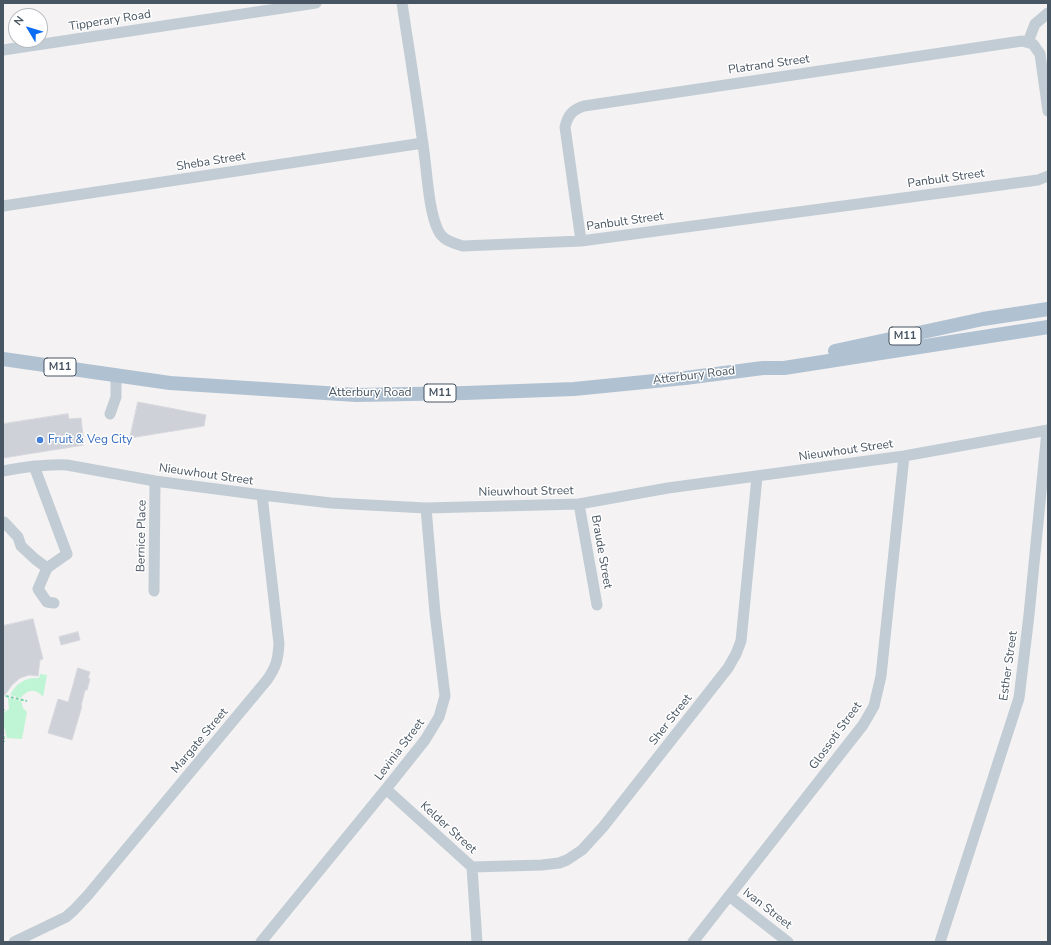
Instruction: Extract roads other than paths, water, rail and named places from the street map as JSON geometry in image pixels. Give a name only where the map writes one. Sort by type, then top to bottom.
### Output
[{"type":"main road","name":"Atterbury Road","points":[[762,368],[784,360],[983,319],[1048,309]]},
{"type":"main road","name":"Atterbury Road","points":[[3,358],[116,376],[216,387],[364,394],[574,389],[685,378],[762,368],[784,368],[1048,327]]},
{"type":"street","name":"Tipperary Road","points":[[3,50],[297,4],[316,3]]},
{"type":"street","name":"Panbult Street","points":[[402,3],[432,214],[438,231],[443,237],[450,242],[462,246],[581,241],[1038,180],[1048,176]]},
{"type":"street","points":[[1048,13],[1035,24],[1028,42],[1033,44],[1040,54],[1045,68],[1048,111]]},
{"type":"street","name":"Platrand Street","points":[[581,241],[565,127],[570,112],[578,108],[1022,41],[1028,42]]},
{"type":"street","name":"Sheba Street","points":[[3,206],[423,143]]},
{"type":"street","points":[[110,414],[116,397],[116,376]]},
{"type":"street","name":"Nieuwhout Street","points":[[3,471],[34,466],[67,465],[156,481],[262,496],[331,503],[426,508],[579,504],[668,488],[904,456],[1047,430]]},
{"type":"street","name":"Esther Street","points":[[940,942],[1018,698],[1029,615],[1047,430]]},
{"type":"street","name":"Glossoti Street","points":[[692,942],[863,725],[874,706],[881,676],[904,456]]},
{"type":"street","points":[[34,466],[67,554],[47,568],[38,589],[47,602],[54,603]]},
{"type":"street","name":"Sher Street","points":[[472,867],[551,864],[567,860],[582,850],[603,827],[728,668],[736,654],[741,640],[756,477]]},
{"type":"street","name":"Bernice Place","points":[[154,591],[156,481]]},
{"type":"street","name":"Margate Street","points":[[14,942],[66,917],[74,910],[275,669],[278,659],[279,644],[262,496]]},
{"type":"street","name":"Braude Street","points":[[579,504],[597,605]]},
{"type":"street","name":"Levinia Street","points":[[261,942],[386,789],[434,727],[439,717],[445,696],[435,613],[426,508]]},
{"type":"street","points":[[4,522],[18,537],[21,546],[47,568]]},
{"type":"street","name":"Kelder Street","points":[[386,789],[472,867],[477,942]]},
{"type":"street","name":"Ivan Street","points":[[729,896],[788,942]]},
{"type":"place","name":"Fruit & Veg City","points":[[40,440]]}]
